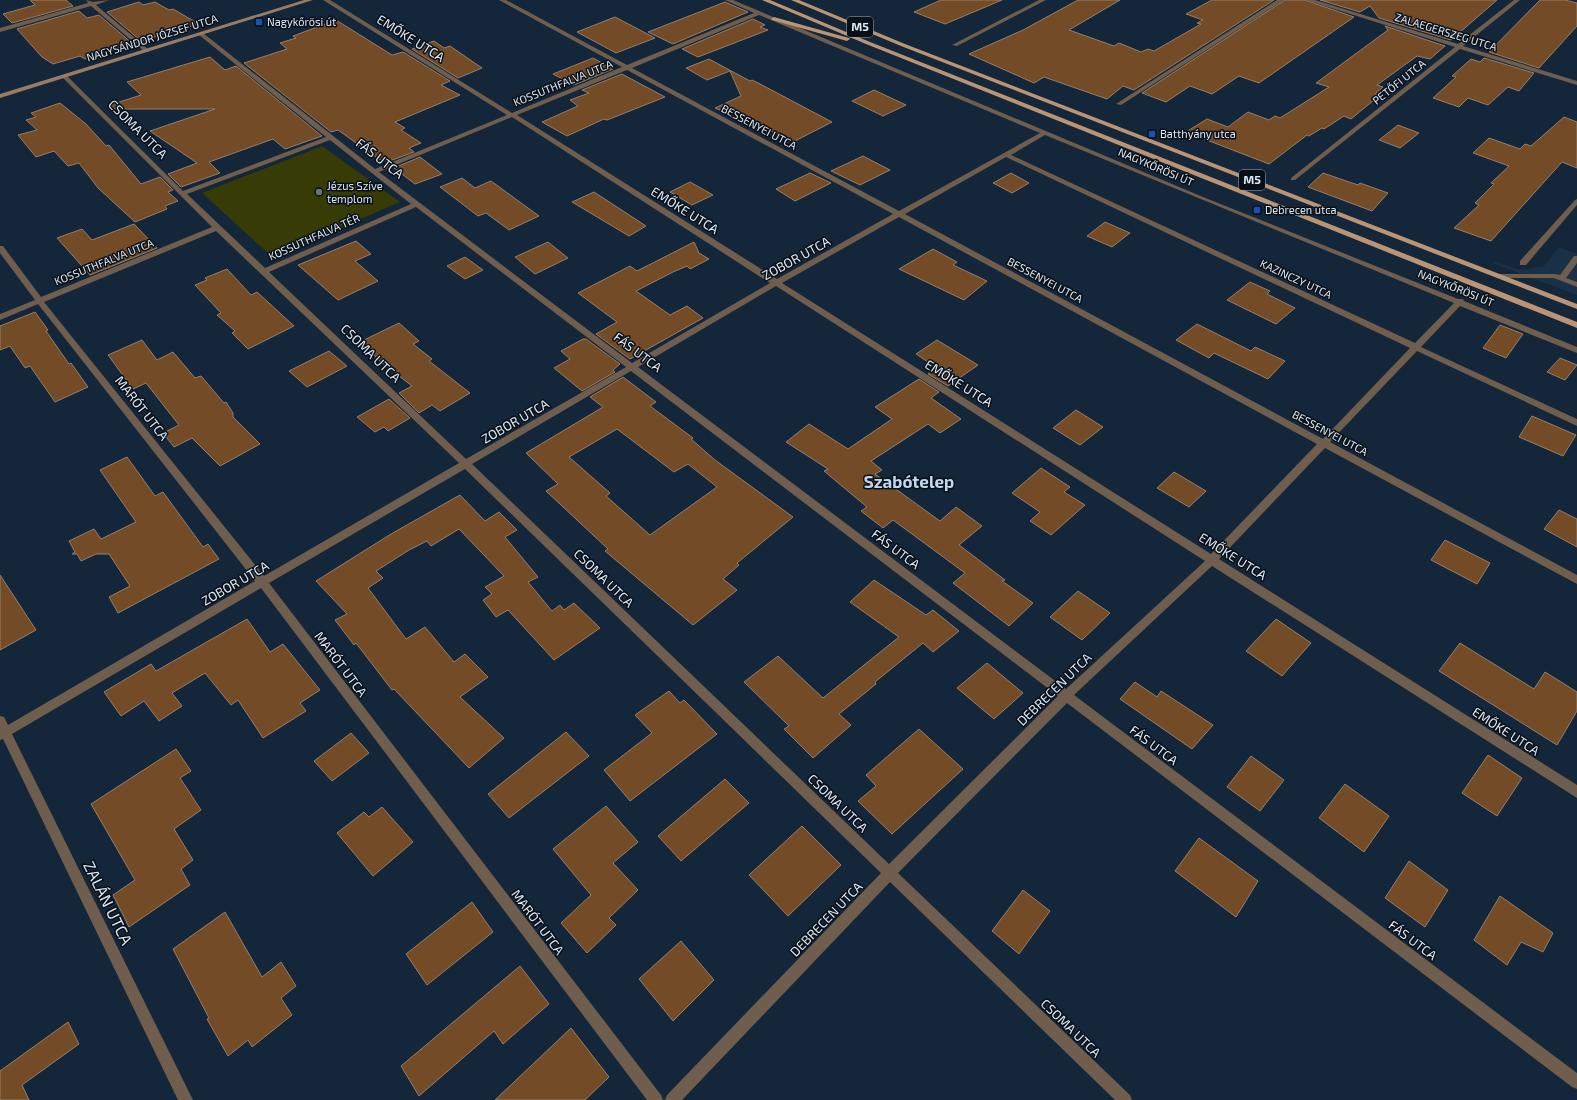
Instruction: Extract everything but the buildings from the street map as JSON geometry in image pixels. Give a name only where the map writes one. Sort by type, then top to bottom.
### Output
[{"type":"main road","name":"NAGYKŐRÖSI ÚT","points":[[765,0],[868,43],[1577,324]]},
{"type":"main road","name":"NAGYKŐRÖSI ÚT","points":[[794,0],[1577,307]]},
{"type":"main road","points":[[774,19],[838,38],[868,43]]},
{"type":"street","points":[[86,0],[148,51]]},
{"type":"street","points":[[0,30],[106,0]]},
{"type":"street","name":"NAGYSÁNDOR JÓZSEF UTCA","points":[[0,96],[310,0]]},
{"type":"street","name":"EMŐKE UTCA","points":[[326,0],[512,115],[776,284],[1213,559],[1577,792]]},
{"type":"street","name":"BESSENYEI UTCA","points":[[502,0],[627,69],[1324,442],[1577,580]]},
{"type":"street","name":"NAGYKŐRÖSI ÚT","points":[[728,0],[1201,198],[1577,350]]},
{"type":"street","points":[[955,45],[1042,0]]},
{"type":"street","points":[[1119,104],[1281,0]]},
{"type":"street","name":"ZALAEGERSZEG UTCA","points":[[1309,0],[1577,83]]},
{"type":"street","name":"PETŐFI UTCA","points":[[1293,179],[1517,0]]},
{"type":"street","name":"KOSSUTHFALVA UTCA","points":[[374,172],[627,69],[759,13]]},
{"type":"street","name":"FÁS UTCA","points":[[201,34],[374,172],[634,367],[1577,1082]]},
{"type":"street","name":"CSOMA UTCA","points":[[64,76],[216,228],[264,271],[466,464],[1125,1100]]},
{"type":"street","name":"ZOBOR UTCA","points":[[2,729],[262,582],[776,284],[1046,132]]},
{"type":"street","points":[[182,193],[332,138]]},
{"type":"street","name":"KAZINCZY UTCA","points":[[1006,155],[1577,423]]},
{"type":"street","points":[[1523,263],[1577,201]]},
{"type":"street","name":"KOSSUTHFALVA TÉR","points":[[264,271],[417,204]]},
{"type":"street","name":"KOSSUTHFALVA UTCA","points":[[0,317],[216,228]]},
{"type":"street","name":"MARÓT UTCA","points":[[0,248],[39,301],[262,582],[656,1100]]},
{"type":"street","points":[[1561,279],[1577,258]]},
{"type":"street","points":[[1498,276],[1555,276],[1577,285]]},
{"type":"street","name":"DEBRECEN UTCA","points":[[672,1100],[890,873],[1066,696],[1213,559],[1460,302]]},
{"type":"street","name":"ZALÁN UTCA","points":[[2,729],[186,1100]]},
{"type":"shaded area","points":[[1559,247],[1577,254],[1577,295],[1492,263],[1495,262],[1520,270],[1544,266]]},
{"type":"green space","points":[[322,146],[400,202],[272,257],[202,193]]},
{"type":"place","name":"Nagykőrösi út","points":[[259,22]]},
{"type":"place","name":"Batthyány utca","points":[[1152,134]]},
{"type":"place","name":"Jézus Szíve templom","points":[[319,192]]},
{"type":"place","name":"Debrecen utca","points":[[1257,210]]},
{"type":"district","name":"Szabótelep","points":[[909,482]]}]
